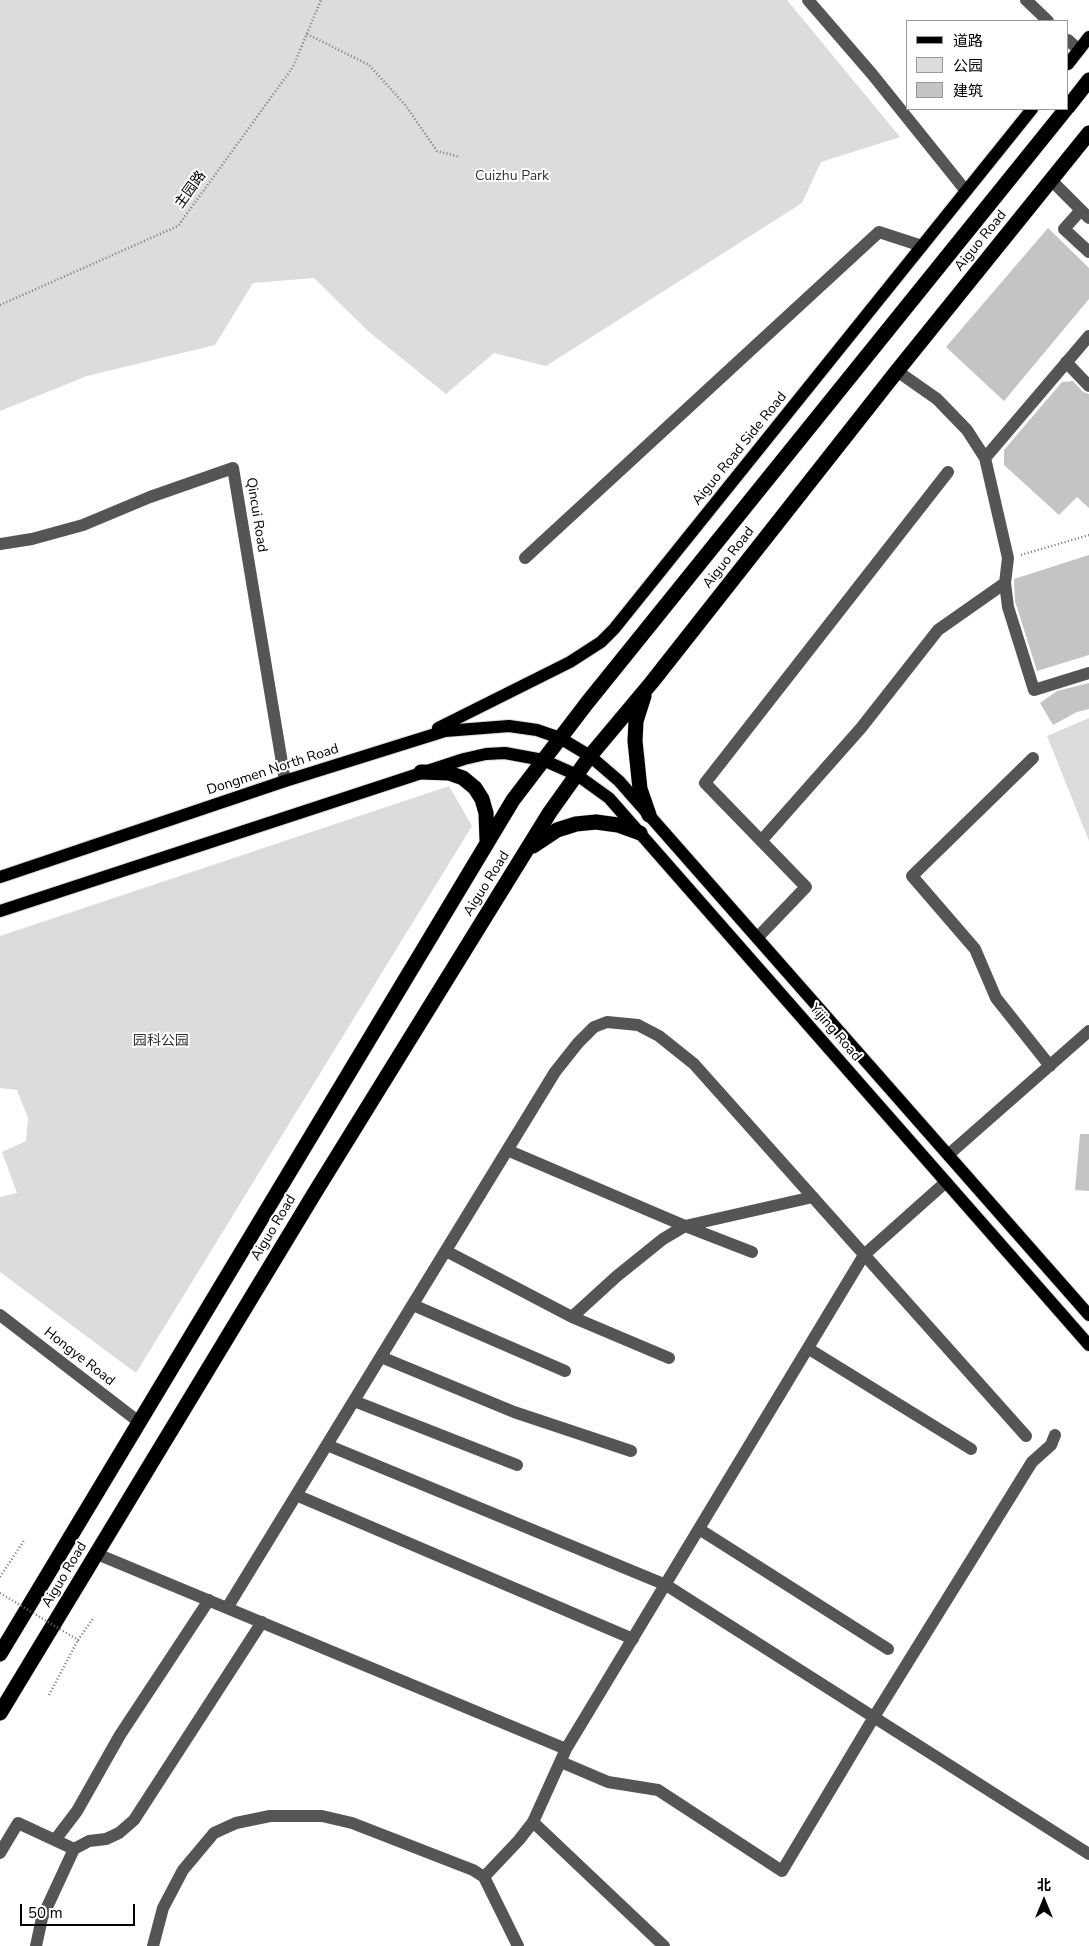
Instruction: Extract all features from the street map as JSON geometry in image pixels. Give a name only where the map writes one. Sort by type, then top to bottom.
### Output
[{"type":"highway","name":"Aiguo Road","points":[[1069,105],[1089,80]]},
{"type":"highway","name":"Aiguo Road","points":[[0,1654],[513,800],[560,738],[1065,110]]},
{"type":"highway","name":"Aiguo Road","points":[[0,1713],[314,1194],[525,853],[590,756],[652,682],[897,371],[1089,134]]},
{"type":"highway","points":[[649,815],[640,789],[635,741],[636,721],[642,701],[652,682]]},
{"type":"highway","points":[[421,772],[449,773],[463,778],[475,788],[482,799],[486,812],[488,826],[486,843]]},
{"type":"highway","points":[[525,853],[541,838],[576,824],[596,822],[618,824],[640,834]]},
{"type":"main road","points":[[1069,63],[1089,37]]},
{"type":"main road","name":"Aiguo Road Side Road","points":[[415,739],[570,662],[601,642],[614,629],[1031,110]]},
{"type":"main road","name":"Dongmen North Road","points":[[0,877],[415,739],[466,727],[509,726],[537,730],[560,738]]},
{"type":"main road","name":"Yijing Road","points":[[560,738],[590,756],[611,773],[1089,1315]]},
{"type":"main road","points":[[0,911],[421,772],[486,754],[505,753],[543,760]]},
{"type":"main road","name":"Yijing Road","points":[[543,760],[577,775],[609,798],[1089,1345]]},
{"type":"street","points":[[808,0],[872,74],[966,191]]},
{"type":"street","points":[[1030,1],[1047,20]]},
{"type":"street","points":[[1069,41],[1079,50]]},
{"type":"street","points":[[1052,180],[1085,214],[1064,229],[1089,252]]},
{"type":"street","points":[[525,558],[879,232],[922,246]]},
{"type":"street","points":[[985,458],[1089,336]]},
{"type":"street","points":[[1066,362],[1089,386]]},
{"type":"street","points":[[897,371],[937,399],[967,430],[985,458],[1008,558],[1005,583],[1008,607],[1034,690],[1089,673]]},
{"type":"street","name":"Qincui Road","points":[[0,544],[32,539],[83,524],[150,497],[233,468],[285,781]]},
{"type":"street","points":[[757,938],[806,888],[705,784],[948,472]]},
{"type":"street","points":[[760,841],[861,728],[938,630],[1005,583]]},
{"type":"street","points":[[1032,758],[912,876],[975,949],[996,998],[1050,1066]]},
{"type":"street","points":[[227,1608],[555,1072],[578,1043],[594,1027],[607,1022],[638,1025],[660,1036],[694,1064],[1026,1436]]},
{"type":"street","points":[[948,1155],[1089,1031]]},
{"type":"street","points":[[1076,1043],[1089,1045]]},
{"type":"street","points":[[508,1150],[685,1226],[752,1252]]},
{"type":"street","points":[[484,1877],[519,1840],[533,1822],[566,1749],[864,1256],[946,1182]]},
{"type":"street","points":[[572,1317],[617,1276],[664,1239],[685,1226],[813,1197]]},
{"type":"street","points":[[446,1251],[572,1317],[669,1358]]},
{"type":"street","points":[[413,1305],[565,1371]]},
{"type":"street","name":"Hongye Road","points":[[0,1315],[139,1422]]},
{"type":"street","points":[[809,1348],[971,1449]]},
{"type":"street","points":[[381,1357],[514,1412],[631,1452]]},
{"type":"street","points":[[354,1401],[517,1465]]},
{"type":"street","points":[[560,1762],[608,1782],[658,1790],[782,1871],[874,1717],[1032,1462],[1052,1445],[1055,1435]]},
{"type":"street","points":[[327,1445],[666,1585],[1089,1854]]},
{"type":"street","points":[[296,1494],[633,1639]]},
{"type":"street","points":[[700,1529],[888,1649]]},
{"type":"street","points":[[97,1554],[566,1749]]},
{"type":"street","points":[[55,1840],[77,1811],[120,1735],[208,1600]]},
{"type":"street","points":[[36,1946],[42,1918],[74,1848],[89,1841],[106,1839],[119,1833],[134,1820],[262,1622]]},
{"type":"street","points":[[153,1946],[163,1908],[183,1870],[214,1833],[236,1822],[270,1816],[322,1816],[352,1822],[484,1877],[518,1946]]},
{"type":"street","points":[[533,1822],[664,1946]]},
{"type":"street","points":[[0,1853],[18,1823],[74,1848]]},
{"type":"path","name":"主园路","points":[[0,305],[178,226],[292,67],[321,0]]},
{"type":"path","points":[[306,34],[368,64],[406,106],[437,151],[460,157]]},
{"type":"path","points":[[1008,558],[1089,535]]},
{"type":"path","points":[[0,1577],[25,1539]]},
{"type":"path","points":[[0,1593],[78,1640]]},
{"type":"path","points":[[49,1695],[78,1640],[94,1617]]},
{"type":"green space","name":"Cuizhu Park","points":[[0,0],[787,0],[900,137],[821,162],[802,203],[546,366],[494,353],[446,394],[368,331],[314,278],[253,283],[215,345],[87,376],[0,411]]},
{"type":"green space","points":[[1089,718],[1089,841],[1047,736]]},
{"type":"green space","name":"园科公园","points":[[449,786],[472,826],[136,1373],[0,1272],[0,1197],[17,1193],[2,1152],[26,1141],[28,1118],[17,1090],[0,1088],[0,936]]},
{"type":"building","points":[[1048,228],[1089,268],[1089,299],[1004,401],[946,347]]},
{"type":"building","points":[[1073,381],[1083,392],[1089,394],[1089,508],[1077,497],[1059,515],[1004,465],[1004,450],[1062,382]]},
{"type":"building","points":[[1089,555],[1089,655],[1037,671],[1015,601],[1014,579]]},
{"type":"building","points":[[1089,683],[1089,709],[1077,712],[1053,725],[1040,703],[1057,691]]},
{"type":"building","points":[[1080,1134],[1089,1134],[1089,1191],[1075,1190]]}]
